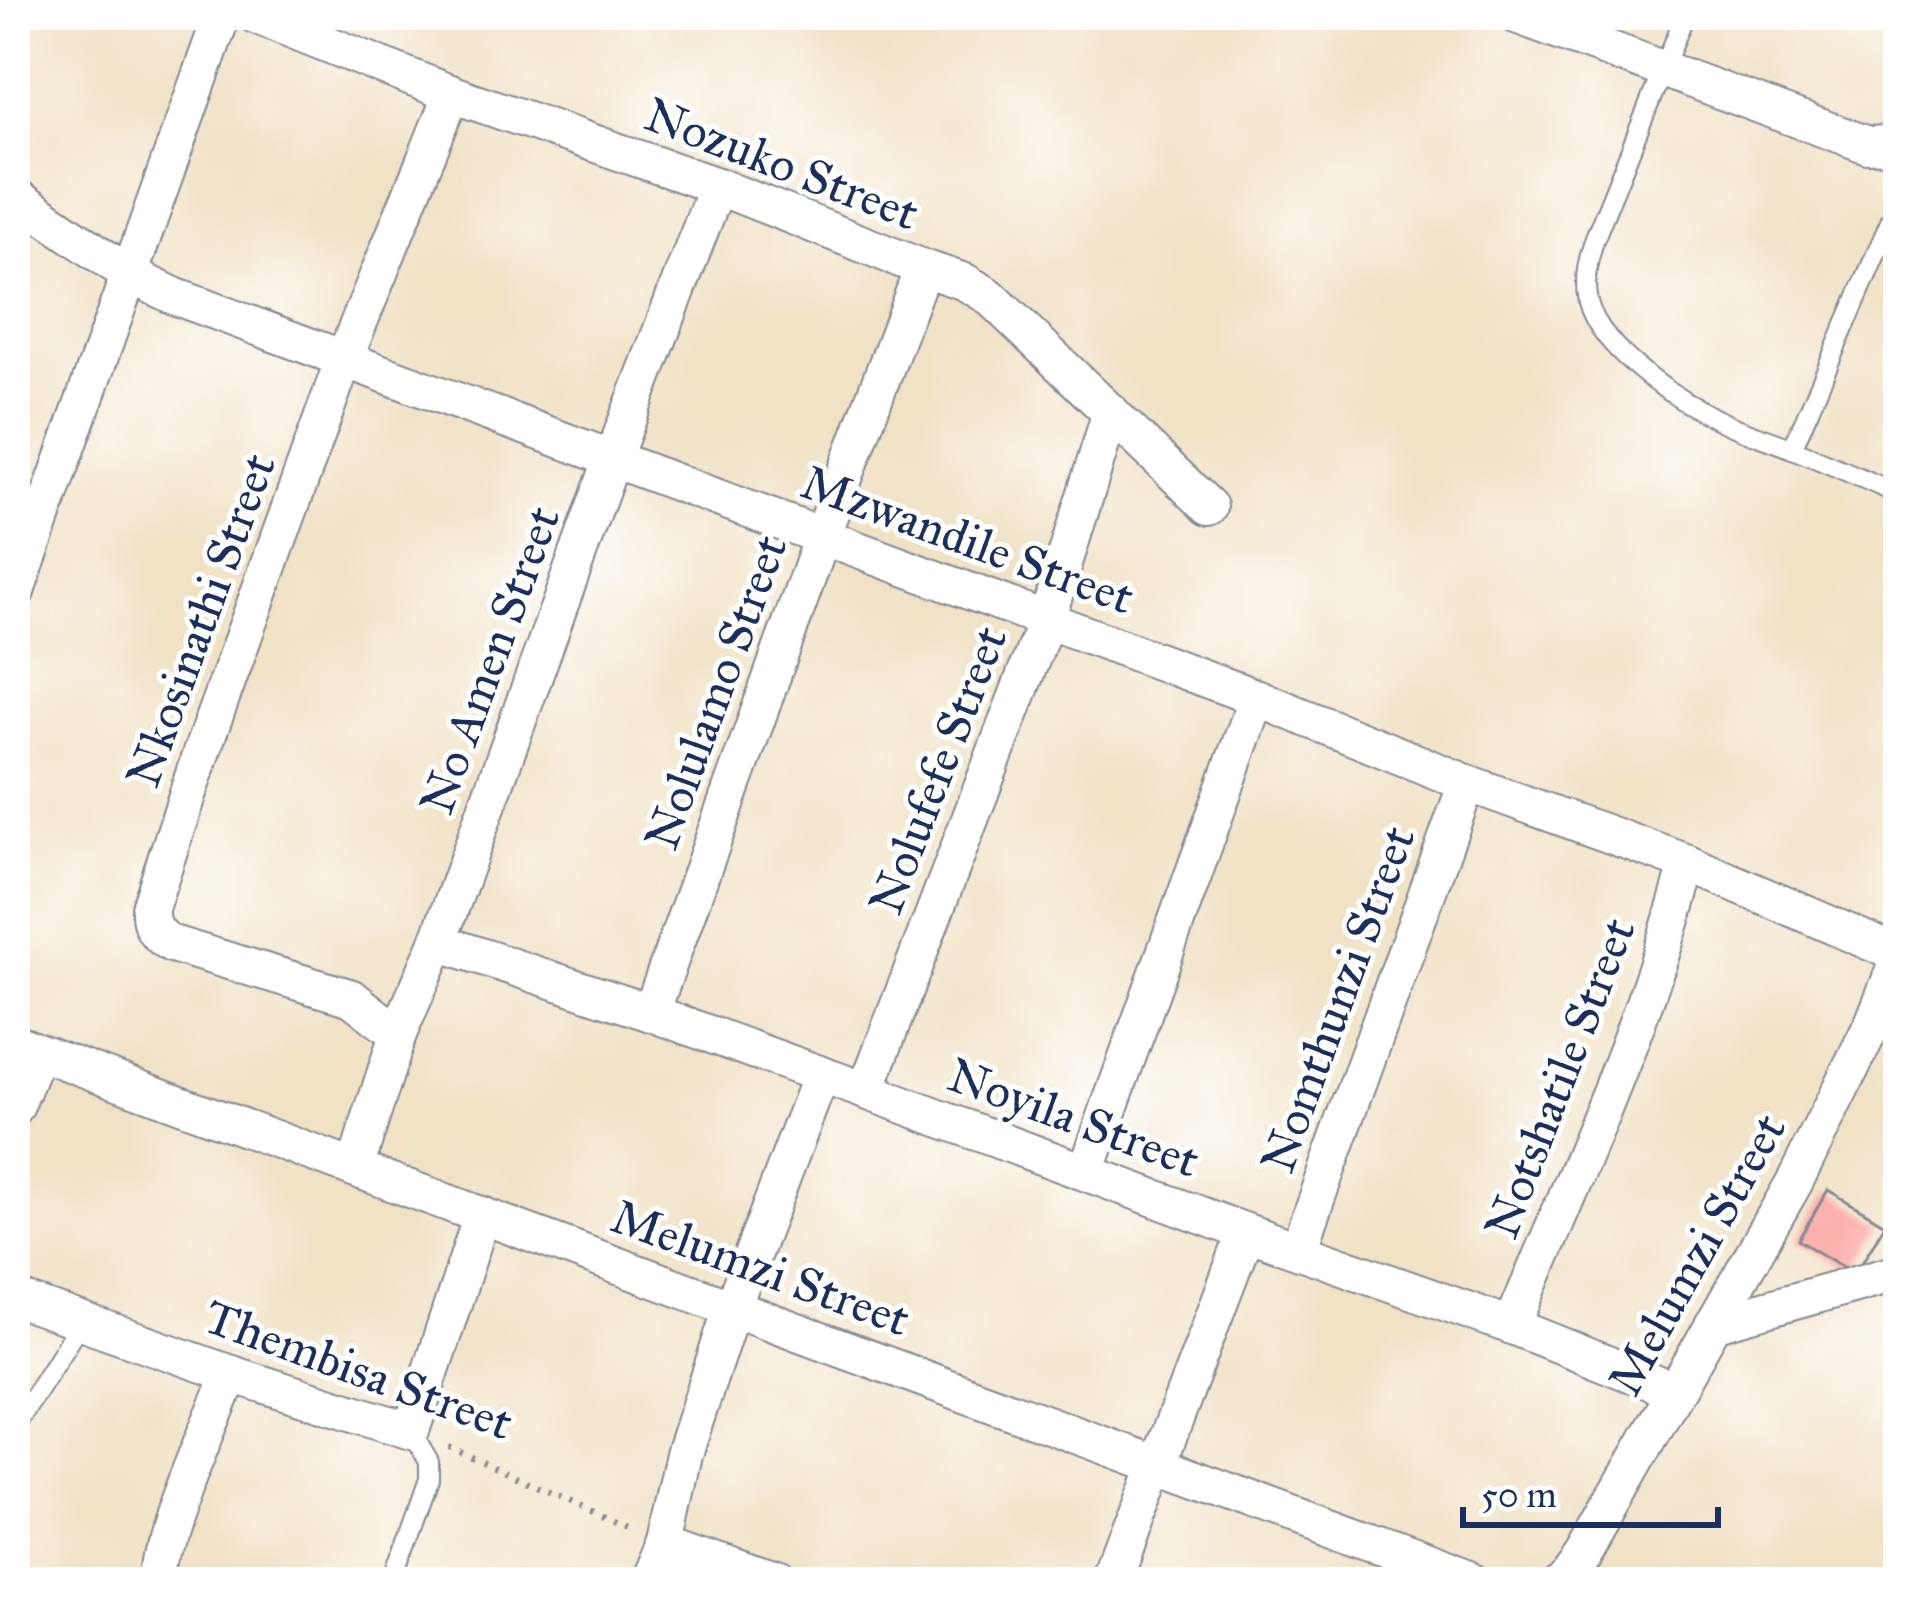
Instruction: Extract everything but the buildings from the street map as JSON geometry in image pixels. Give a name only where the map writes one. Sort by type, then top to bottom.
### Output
[{"type":"street","points":[[16,588],[222,15]]},
{"type":"street","name":"Nozuko Street","points":[[255,15],[452,94],[717,186],[964,282],[989,296],[1209,507]]},
{"type":"street","points":[[1516,15],[1868,145],[1898,140]]},
{"type":"street","name":"Nkosinathi Street","points":[[398,1034],[352,998],[172,944],[160,937],[149,919],[200,756],[344,358],[452,94]]},
{"type":"street","name":"No Amen Street","points":[[355,1168],[398,1034],[438,943],[612,460],[717,186]]},
{"type":"street","name":"Mzwandile Street","points":[[15,196],[130,275],[174,296],[1046,618],[1467,783],[1688,863],[1898,957]]},
{"type":"street","name":"Nolulamo Street","points":[[650,1013],[923,268]]},
{"type":"street","name":"Nolufefe Street","points":[[866,1091],[1046,618],[1111,412]]},
{"type":"street","points":[[1086,1172],[1257,698]]},
{"type":"street","name":"Nomthunzi Street","points":[[1298,1249],[1467,783]]},
{"type":"street","name":"Notshatile Street","points":[[1512,1326],[1626,1050],[1688,863]]},
{"type":"street","name":"Noyila Street","points":[[438,943],[866,1091],[1512,1326],[1674,1391]]},
{"type":"street","name":"Melumzi Street","points":[[1557,1582],[1584,1552],[1795,1181],[1874,1021],[1898,957]]},
{"type":"street","points":[[15,1108],[27,1047]]},
{"type":"street","name":"Melumzi Street","points":[[27,1047],[1474,1582]]},
{"type":"street","points":[[648,1582],[665,1544],[684,1454],[732,1308],[821,1075]]},
{"type":"street","points":[[411,1431],[482,1215]]},
{"type":"street","points":[[1113,1582],[1246,1232]]},
{"type":"street","points":[[1713,1324],[1898,1272]]},
{"type":"street","name":"Thembisa Street","points":[[15,1298],[411,1431]]},
{"type":"street","points":[[161,1582],[158,1572],[164,1542],[231,1374]]},
{"type":"street","points":[[665,1544],[774,1582]]},
{"type":"lane","points":[[1685,15],[1594,238],[1585,272],[1588,300],[1604,334],[1661,384],[1724,422],[1898,494]]},
{"type":"lane","points":[[1792,448],[1898,203]]},
{"type":"lane","points":[[15,1426],[81,1321]]},
{"type":"lane","points":[[393,1582],[429,1479],[429,1462],[411,1431]]},
{"type":"path","name":"Thembisa Street","points":[[411,1431],[665,1544]]}]
